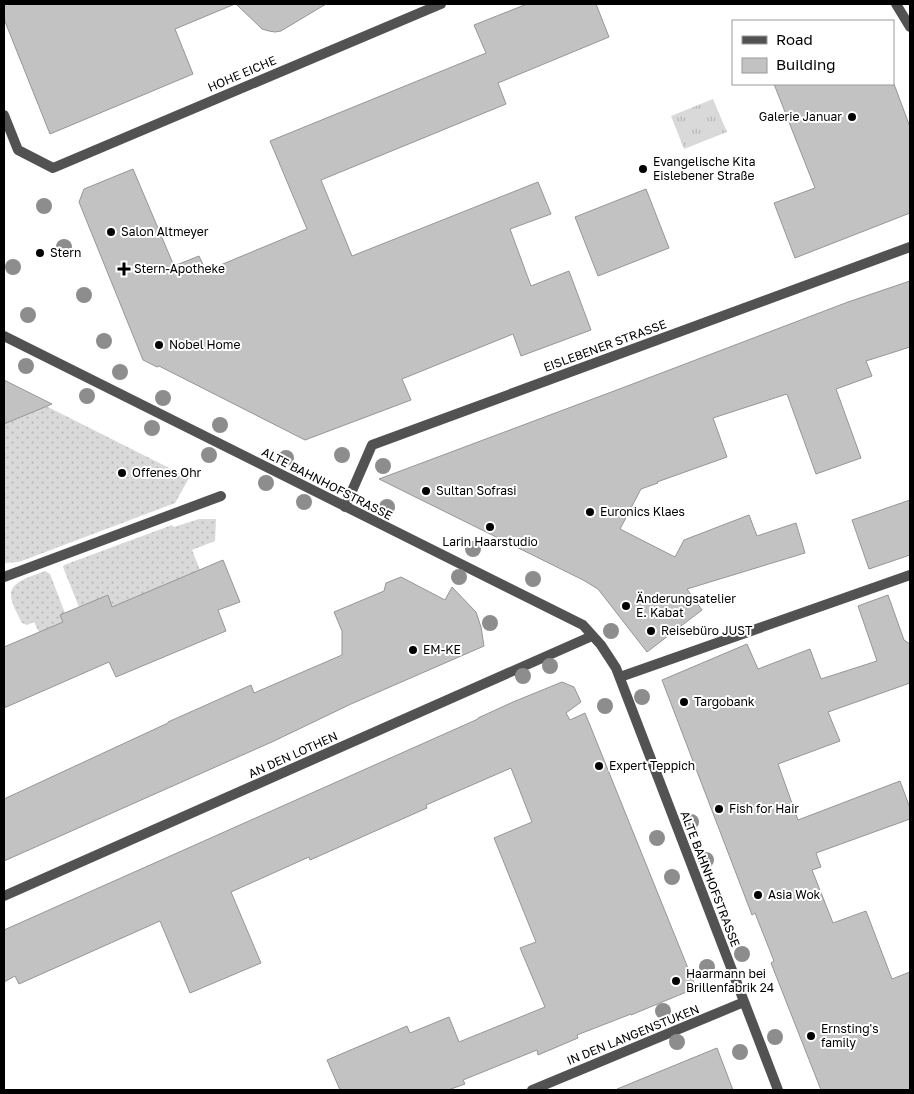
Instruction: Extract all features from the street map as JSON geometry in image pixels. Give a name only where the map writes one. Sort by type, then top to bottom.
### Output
[{"type":"street","name":"HOHE EICHE","points":[[4,115],[18,150],[53,168],[441,4]]},
{"type":"street","points":[[896,4],[910,27]]},
{"type":"street","name":"EISLEBENER STRASSE","points":[[345,507],[372,445],[910,247]]},
{"type":"street","name":"ALTE BAHNHOFSTRASSE","points":[[4,336],[582,626],[601,645],[620,677],[778,1090]]},
{"type":"street","points":[[4,577],[221,496]]},
{"type":"street","points":[[620,677],[910,576]]},
{"type":"street","name":"AN DEN LOTHEN","points":[[4,896],[592,636]]},
{"type":"street","name":"IN DEN LANGENSTUKEN","points":[[532,1090],[744,1002]]},
{"type":"green space","points":[[713,99],[727,132],[684,149],[671,116]]},
{"type":"green space","points":[[46,406],[189,478],[175,503],[19,562],[4,563],[4,424]]},
{"type":"green space","points":[[199,519],[216,519],[215,541],[192,550],[200,570],[112,607],[108,596],[79,607],[63,567],[64,565],[172,525],[174,527]]},
{"type":"green space","points":[[45,571],[50,574],[65,613],[61,616],[63,622],[39,632],[34,622],[27,625],[22,623],[11,596],[14,586],[18,582]]},
{"type":"building","points":[[4,4],[235,4],[175,29],[193,74],[50,134],[4,19]]},
{"type":"building","points":[[236,4],[326,4],[281,31],[275,32],[262,29]]},
{"type":"building","points":[[527,4],[596,4],[609,37],[498,83],[506,104],[321,180],[352,256],[538,182],[551,214],[510,229],[531,286],[569,271],[591,330],[521,356],[513,334],[402,379],[411,400],[305,440],[159,366],[157,367],[143,360],[79,202],[84,189],[133,169],[174,266],[199,256],[206,271],[307,229],[270,141],[486,53],[474,25]]},
{"type":"building","points":[[894,84],[910,127],[910,213],[795,258],[774,203],[815,188],[774,85]]},
{"type":"building","points":[[646,189],[669,248],[598,276],[575,217]]},
{"type":"building","points":[[910,281],[910,347],[866,361],[872,376],[836,389],[861,458],[816,474],[787,394],[713,418],[727,457],[641,489],[620,529],[675,557],[684,540],[749,515],[757,536],[796,523],[805,553],[687,589],[702,610],[647,652],[598,589],[379,479],[848,302]]},
{"type":"building","points":[[4,380],[52,404],[4,424]]},
{"type":"building","points":[[910,500],[910,555],[869,569],[852,520]]},
{"type":"building","points":[[223,560],[240,602],[218,610],[226,631],[116,677],[109,662],[4,708],[4,647],[63,622],[60,615],[108,595],[112,607]]},
{"type":"building","points":[[401,577],[445,600],[452,587],[476,612],[484,646],[4,861],[4,799],[251,685],[254,693],[342,655],[342,631],[334,612],[384,591],[386,583]]},
{"type":"building","points":[[888,595],[904,640],[910,644],[910,683],[828,712],[840,741],[778,764],[798,820],[900,781],[910,808],[910,819],[816,853],[821,867],[812,870],[833,923],[866,911],[892,979],[910,972],[910,1090],[821,1090],[771,963],[774,961],[755,913],[752,915],[662,680],[747,644],[758,669],[810,649],[821,679],[877,661],[858,606]]},
{"type":"building","points":[[562,682],[574,687],[581,702],[566,713],[570,720],[585,713],[696,988],[577,1035],[578,1038],[538,1055],[537,1050],[463,1080],[465,1084],[448,1090],[340,1090],[327,1060],[407,1026],[410,1033],[449,1017],[459,1042],[545,1007],[520,948],[536,942],[494,838],[532,822],[511,768],[426,805],[427,808],[310,860],[309,857],[231,892],[261,963],[190,993],[160,921],[19,984],[15,976],[4,982],[4,930],[513,702]]},
{"type":"building","points":[[717,1048],[733,1090],[617,1090],[617,1089]]},
{"type":"place","name":"Galerie Januar","points":[[852,117]]},
{"type":"place","name":"Evangelische Kita Eislebener Straße","points":[[643,169]]},
{"type":"place","name":"Salon Altmeyer","points":[[111,232]]},
{"type":"place","name":"Stern","points":[[40,253]]},
{"type":"place","name":"Stern-Apotheke","points":[[124,269]]},
{"type":"place","name":"Nobel Home","points":[[159,345]]},
{"type":"place","name":"Offenes Ohr","points":[[122,473]]},
{"type":"place","name":"Sultan Sofrasi","points":[[426,491]]},
{"type":"place","name":"Euronics Klaes","points":[[590,512]]},
{"type":"place","name":"Larin Haarstudio","points":[[490,527]]},
{"type":"place","name":"Änderungsatelier E. Kabat","points":[[626,606]]},
{"type":"place","name":"Reisebüro JUST","points":[[651,631]]},
{"type":"place","name":"EM-KE","points":[[413,650]]},
{"type":"place","name":"Targobank","points":[[684,702]]},
{"type":"place","name":"Expert Teppich","points":[[599,766]]},
{"type":"place","name":"Fish for Hair","points":[[719,809]]},
{"type":"place","name":"Asia Wok","points":[[758,895]]},
{"type":"place","name":"Haarmann bei Brillenfabrik 24","points":[[676,981]]},
{"type":"place","name":"Ernsting's family","points":[[811,1036]]}]
